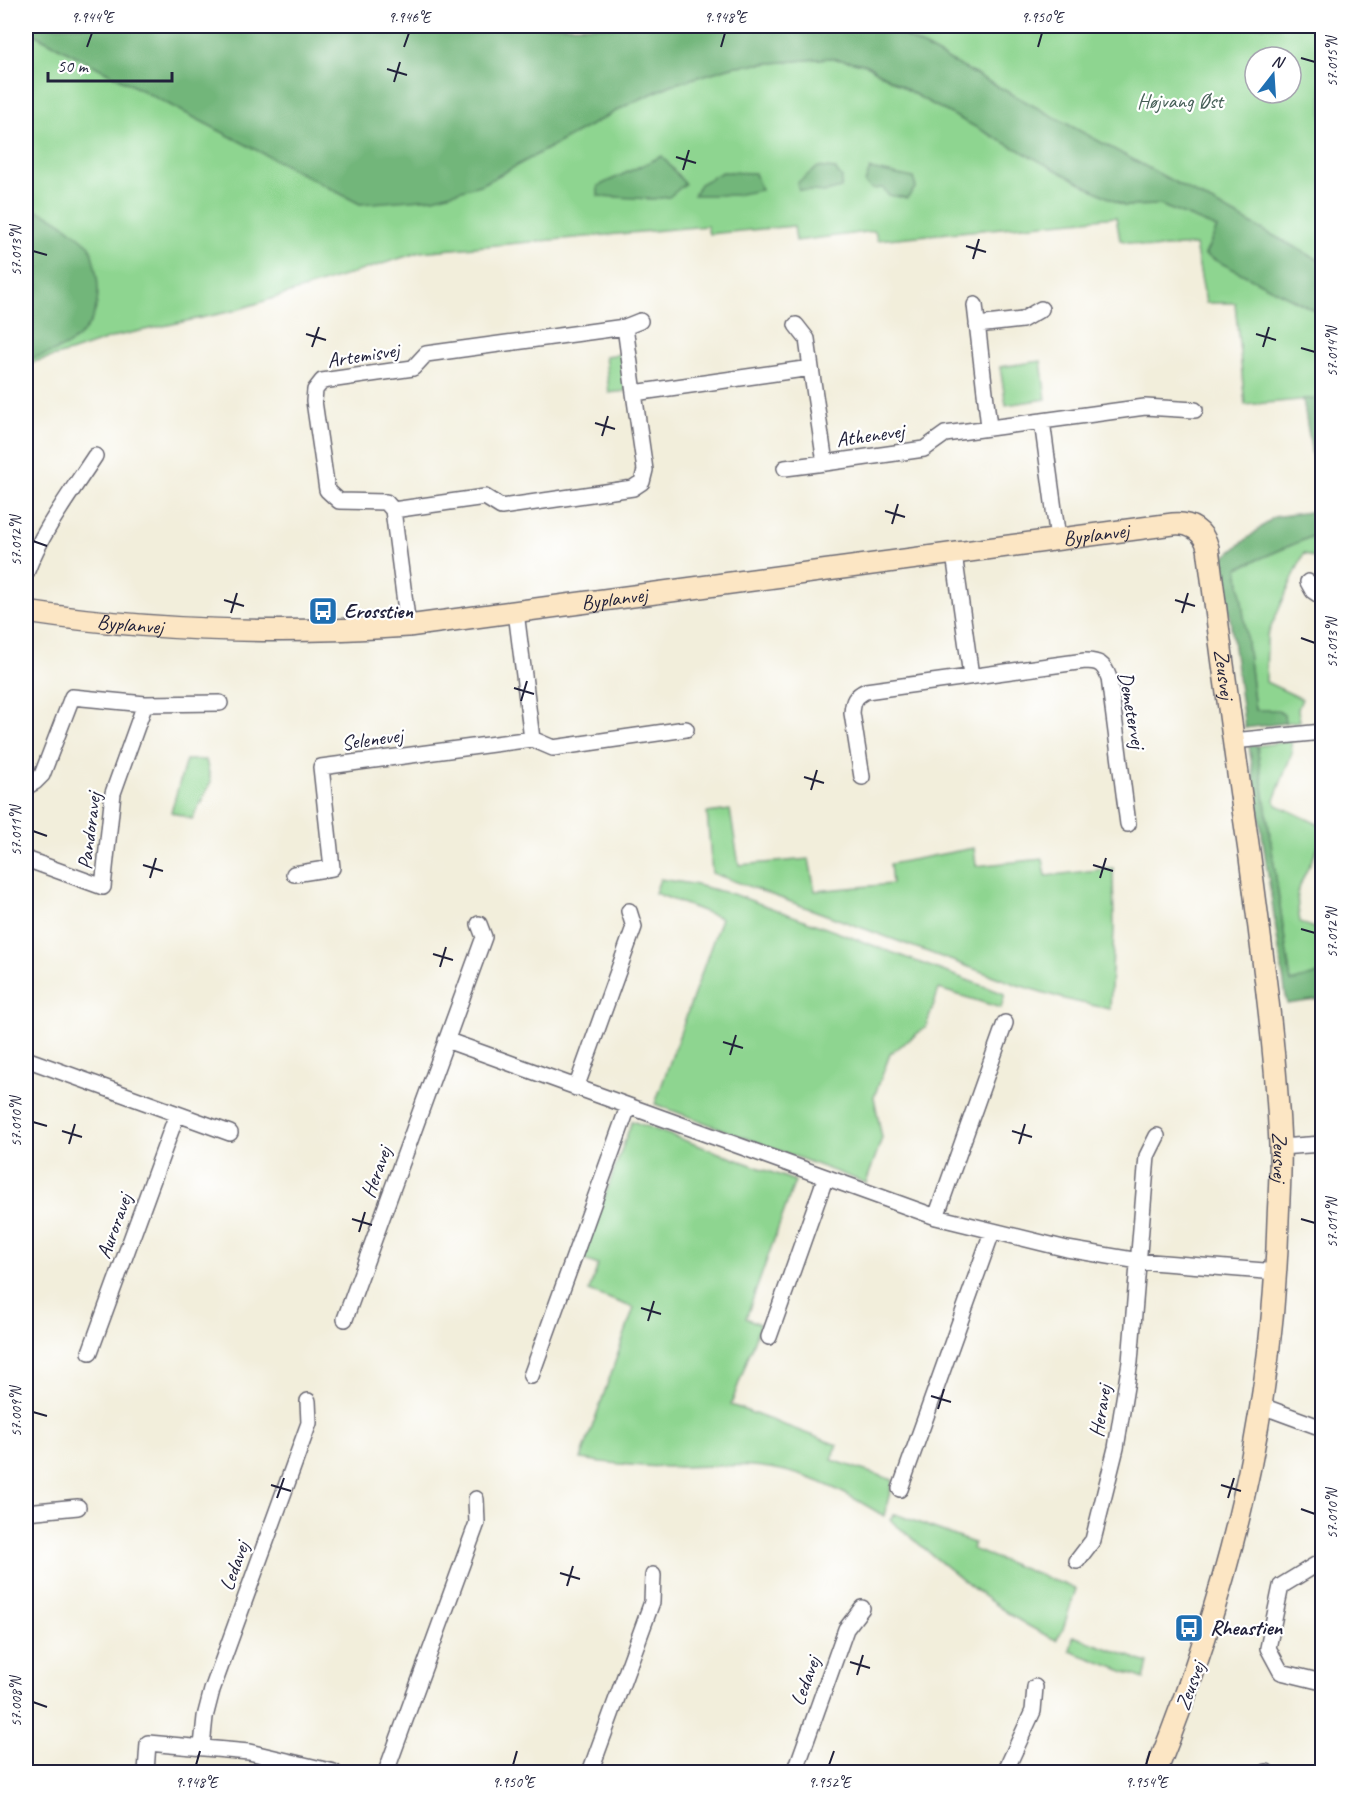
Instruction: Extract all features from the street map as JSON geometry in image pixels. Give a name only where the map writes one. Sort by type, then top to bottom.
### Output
[{"type":"street","points":[[975,305],[989,427]]},
{"type":"street","points":[[977,326],[1022,320],[1041,309]]},
{"type":"street","name":"Artemisvej","points":[[633,324],[634,393],[645,470],[642,482],[633,488],[501,507],[485,497],[393,510],[386,502],[376,500],[339,501],[327,490],[314,401],[315,390],[322,381],[413,368],[426,354],[633,324]]},
{"type":"street","name":"Athenevej","points":[[796,325],[807,339],[825,463]]},
{"type":"street","points":[[634,393],[811,368]]},
{"type":"street","name":"Athenevej","points":[[785,468],[924,449],[945,434],[989,427],[1145,407],[1196,410]]},
{"type":"street","points":[[1042,421],[1058,539]]},
{"type":"street","points":[[26,573],[45,532],[95,456]]},
{"type":"street","points":[[393,510],[408,626]]},
{"type":"street","name":"Byplanvej","points":[[26,612],[175,630],[314,632],[408,626],[1180,523],[1198,531]]},
{"type":"street","name":"Zeusvej","points":[[1156,1773],[1206,1641],[1233,1547],[1250,1476],[1262,1406],[1277,1272],[1280,1147],[1266,986],[1208,548],[1198,531]]},
{"type":"street","points":[[954,554],[971,676]]},
{"type":"street","points":[[1308,582],[1313,591],[1323,597]]},
{"type":"street","points":[[516,612],[532,739]]},
{"type":"street","name":"Demetervej","points":[[862,777],[852,713],[852,703],[857,695],[866,691],[971,676],[1097,661],[1105,667],[1128,824]]},
{"type":"street","points":[[26,787],[42,775],[72,697],[145,704],[220,703]]},
{"type":"street","name":"Pandoravej","points":[[26,859],[103,887],[113,793],[145,704]]},
{"type":"street","name":"Selenevej","points":[[294,874],[332,868],[321,767],[532,739],[554,748],[686,729]]},
{"type":"street","points":[[1233,741],[1323,732]]},
{"type":"street","points":[[576,1088],[634,927],[629,911]]},
{"type":"street","name":"Heravej","points":[[345,1318],[484,938],[479,924]]},
{"type":"street","points":[[936,1216],[1005,1023]]},
{"type":"street","points":[[446,1040],[825,1179],[992,1232],[1067,1249],[1139,1261],[1277,1272]]},
{"type":"street","points":[[26,1059],[230,1133]]},
{"type":"street","points":[[531,1376],[628,1107]]},
{"type":"street","name":"Auroravej","points":[[90,1352],[177,1114]]},
{"type":"street","name":"Heravej","points":[[1077,1560],[1093,1540],[1116,1448],[1130,1362],[1147,1156],[1157,1136]]},
{"type":"street","points":[[1280,1147],[1323,1144]]},
{"type":"street","points":[[769,1337],[825,1179]]},
{"type":"street","points":[[900,1489],[992,1232]]},
{"type":"street","name":"Ledavej","points":[[202,1746],[204,1717],[212,1690],[309,1423],[308,1401]]},
{"type":"street","points":[[1262,1406],[1323,1428]]},
{"type":"street","points":[[386,1773],[477,1523],[476,1499]]},
{"type":"street","points":[[26,1512],[78,1507]]},
{"type":"street","points":[[1323,1561],[1281,1586],[1268,1648],[1281,1671],[1323,1682]]},
{"type":"street","points":[[590,1773],[652,1602],[653,1575]]},
{"type":"street","name":"Ledavej","points":[[795,1773],[846,1629],[862,1608]]},
{"type":"street","points":[[1005,1773],[1034,1711],[1035,1687]]},
{"type":"street","points":[[146,1773],[148,1743],[202,1746],[249,1752],[334,1773]]},
{"type":"green space","points":[[26,26],[886,26],[1322,262],[1322,314],[1205,255],[1217,228],[1160,205],[1124,206],[921,98],[865,64],[830,58],[735,66],[671,85],[629,104],[483,184],[434,198],[360,204],[26,30]]},
{"type":"green space","name":"Højvang Øst","points":[[886,26],[1322,26],[1322,262]]},
{"type":"green space","points":[[26,30],[360,204],[483,184],[629,104],[671,85],[735,66],[830,58],[865,64],[921,98],[1124,206],[1160,205],[1217,228],[1205,255],[1322,314],[1322,403],[1321,398],[1245,405],[1235,303],[1206,303],[1195,245],[1151,248],[1120,240],[1116,217],[877,240],[875,231],[796,241],[794,226],[709,234],[707,226],[420,252],[233,311],[117,336],[26,364]]},
{"type":"green space","points":[[662,156],[685,184],[669,197],[652,199],[598,196],[598,186]]},
{"type":"green space","points":[[818,167],[835,169],[842,178],[841,188],[826,192],[799,190],[797,183]]},
{"type":"green space","points":[[870,169],[913,178],[916,187],[907,198],[888,195],[883,188],[872,189],[865,183]]},
{"type":"green space","points":[[722,172],[755,173],[761,190],[735,195],[694,195],[700,184]]},
{"type":"green space","points":[[26,209],[52,217],[90,246],[98,288],[93,317],[77,338],[54,351],[26,359]]},
{"type":"green space","points":[[621,354],[626,391],[609,393],[605,356]]},
{"type":"green space","points":[[1041,361],[1046,399],[1006,405],[1000,367]]},
{"type":"green space","points":[[1321,398],[1322,492],[1318,492],[1303,399]]},
{"type":"green space","points":[[1322,510],[1322,532],[1238,568],[1255,710],[1278,710],[1284,715],[1285,723],[1245,728],[1222,559],[1274,517]]},
{"type":"green space","points":[[1322,532],[1322,561],[1304,553],[1267,636],[1266,682],[1302,699],[1298,709],[1300,721],[1285,723],[1284,715],[1255,710],[1238,568]]},
{"type":"green space","points":[[1291,741],[1292,753],[1274,800],[1277,805],[1322,826],[1319,844],[1300,884],[1297,900],[1300,922],[1322,932],[1322,973],[1291,983],[1257,746]]},
{"type":"green space","points":[[1249,746],[1257,746],[1291,982],[1322,973],[1322,999],[1287,1004]]},
{"type":"green space","points":[[186,760],[206,760],[211,782],[192,819],[171,812]]},
{"type":"green space","points":[[730,810],[739,865],[809,859],[815,891],[892,884],[890,864],[974,848],[976,866],[1043,859],[1046,876],[1113,868],[1114,930],[1110,1009],[1068,1000],[1018,985],[712,873],[707,813]]},
{"type":"green space","points":[[660,879],[736,895],[1005,994],[1001,1008],[939,989],[926,1027],[890,1054],[874,1097],[882,1138],[866,1183],[655,1104],[721,918],[655,893]]},
{"type":"green space","points":[[632,1121],[795,1181],[746,1318],[760,1324],[731,1405],[837,1445],[832,1460],[893,1480],[884,1516],[834,1488],[781,1470],[742,1466],[652,1466],[581,1459],[634,1308],[589,1291],[598,1265],[582,1259]]},
{"type":"green space","points":[[895,1514],[974,1543],[972,1549],[1076,1589],[1062,1632],[1056,1640],[1033,1629],[990,1601],[890,1520]]},
{"type":"green space","points":[[1073,1636],[1148,1663],[1144,1679],[1070,1651]]},
{"type":"place","name":"Erosstien","points":[[323,611]]},
{"type":"place","name":"Rheastien","points":[[1189,1628]]}]
